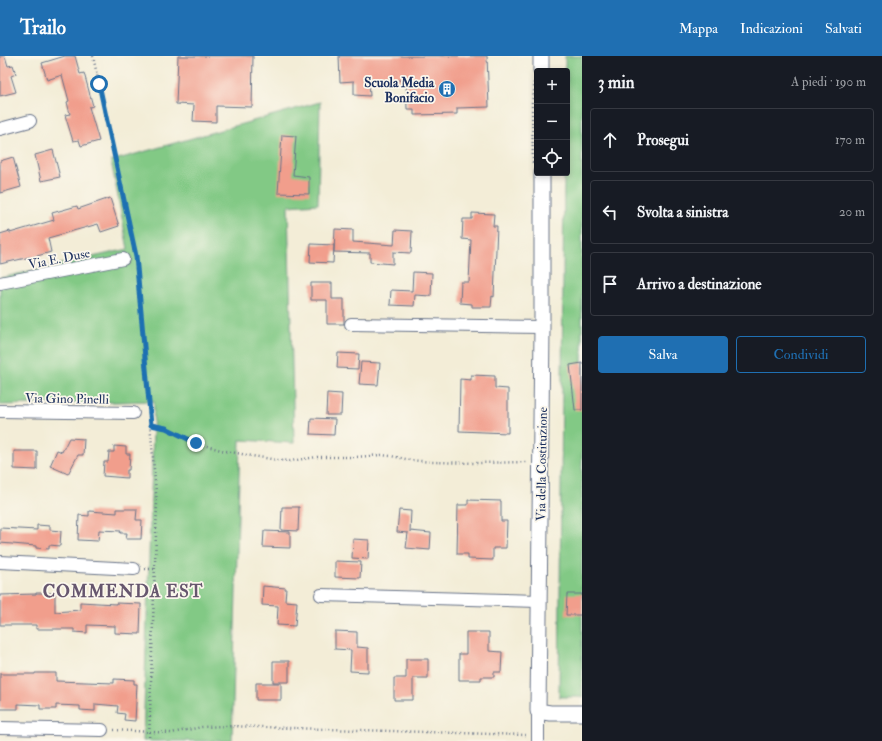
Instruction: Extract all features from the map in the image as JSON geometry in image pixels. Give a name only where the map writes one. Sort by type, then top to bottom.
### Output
[{"type":"street","points":[[541,56],[541,68]]},
{"type":"street","points":[[0,129],[30,121]]},
{"type":"street","name":"Via della Costituzione","points":[[538,738],[542,176]]},
{"type":"street","name":"Via E. Duse","points":[[0,283],[123,259]]},
{"type":"street","points":[[351,324],[542,327]]},
{"type":"street","name":"Via Gino Pinelli","points":[[0,411],[133,413]]},
{"type":"street","points":[[0,562],[134,569]]},
{"type":"street","points":[[321,595],[539,600]]},
{"type":"street","points":[[538,712],[582,713]]},
{"type":"street","points":[[0,728],[102,730]]},
{"type":"path","points":[[93,56],[136,256],[151,425],[157,504],[149,741]]},
{"type":"path","points":[[151,425],[166,428],[196,443],[221,450],[290,461],[317,457],[356,457],[381,455],[431,462],[532,462]]},
{"type":"path","points":[[102,730],[171,734],[202,727],[226,726],[538,738]]},
{"type":"green space","points":[[565,56],[582,56],[582,697],[559,697],[564,176],[570,176],[570,68],[565,68]]},
{"type":"green space","points":[[320,102],[318,204],[288,206],[294,443],[240,440],[232,741],[143,741],[154,401],[0,405],[0,278],[128,249],[111,161]]},
{"type":"building","points":[[0,56],[5,56],[8,66],[13,65],[16,74],[11,76],[16,92],[0,96]]},
{"type":"building","points":[[65,56],[75,56],[80,74],[84,73],[93,106],[89,107],[99,141],[81,146],[79,140],[73,141],[65,115],[70,114],[67,102],[69,101],[62,75],[47,80],[42,63]]},
{"type":"building","points":[[178,56],[253,56],[252,107],[216,106],[216,122],[193,121],[194,105],[176,104]]},
{"type":"building","name":"Scuola Media Bonifacio","points":[[339,56],[487,56],[489,107],[457,108],[457,114],[414,115],[414,109],[407,109],[406,80],[369,81],[370,96],[354,95],[354,81],[340,82]]},
{"type":"building","points":[[282,135],[296,136],[293,175],[309,177],[309,194],[278,193]]},
{"type":"building","points":[[53,150],[60,177],[41,181],[35,155]]},
{"type":"building","points":[[13,157],[21,187],[0,193],[0,161]]},
{"type":"building","points":[[110,198],[119,226],[101,232],[98,224],[48,238],[51,252],[0,264],[0,234],[10,231],[10,233],[54,220],[52,213],[77,206],[78,209]]},
{"type":"building","points":[[472,213],[494,214],[493,226],[497,226],[494,297],[492,296],[491,307],[472,307],[472,304],[460,303],[461,282],[469,282],[471,240],[462,239],[463,219],[472,219]]},
{"type":"building","points":[[335,229],[353,230],[353,242],[394,245],[395,230],[412,231],[411,253],[393,252],[393,264],[370,262],[370,253],[334,252]]},
{"type":"building","points":[[311,244],[334,245],[333,263],[310,262]]},
{"type":"building","points":[[413,272],[432,273],[431,296],[415,295],[414,306],[390,305],[391,290],[412,291]]},
{"type":"building","points":[[311,283],[332,283],[332,299],[344,299],[344,324],[327,324],[327,300],[311,300]]},
{"type":"building","points":[[338,353],[359,354],[358,369],[337,368]]},
{"type":"building","points":[[361,362],[380,363],[378,385],[359,384]]},
{"type":"building","points":[[582,363],[582,410],[575,410],[570,365]]},
{"type":"building","points":[[471,375],[495,376],[495,388],[508,389],[508,433],[459,431],[460,379],[471,380]]},
{"type":"building","points":[[327,393],[342,394],[341,415],[326,415]]},
{"type":"building","points":[[311,418],[335,419],[334,435],[310,434]]},
{"type":"building","points":[[69,438],[84,439],[83,455],[78,455],[68,474],[50,466],[57,450],[62,452]]},
{"type":"building","points":[[114,446],[126,447],[126,454],[130,454],[127,478],[103,476],[104,462],[108,462],[109,452],[114,452]]},
{"type":"building","points":[[14,451],[37,451],[37,470],[14,469]]},
{"type":"building","points":[[468,500],[501,501],[501,521],[507,521],[506,548],[493,548],[493,560],[468,559],[468,554],[457,554],[458,505],[468,505]]},
{"type":"building","points":[[282,507],[299,507],[298,531],[281,530]]},
{"type":"building","points":[[117,509],[137,509],[136,520],[142,520],[141,539],[126,539],[127,533],[120,533],[121,531],[99,530],[98,541],[78,540],[79,515],[89,516],[89,511],[117,513]]},
{"type":"building","points":[[399,510],[411,511],[410,531],[431,533],[430,550],[406,548],[408,533],[397,532]]},
{"type":"building","points":[[37,525],[50,526],[50,530],[61,531],[60,546],[49,545],[49,549],[36,548],[36,546],[0,543],[0,528],[37,530]]},
{"type":"building","points":[[264,531],[290,532],[290,548],[263,547]]},
{"type":"building","points":[[353,539],[369,540],[368,559],[352,558]]},
{"type":"building","points":[[335,561],[361,562],[360,578],[335,577]]},
{"type":"building","points":[[263,586],[286,588],[285,601],[297,602],[295,626],[277,625],[278,606],[262,605]]},
{"type":"building","points":[[55,593],[55,612],[80,610],[80,602],[141,604],[140,634],[115,633],[115,626],[87,625],[87,633],[74,632],[74,629],[36,629],[36,625],[0,625],[0,595]]},
{"type":"building","points":[[567,594],[582,594],[582,615],[566,615]]},
{"type":"building","points":[[335,631],[357,632],[357,647],[368,648],[368,672],[350,671],[351,650],[335,649]]},
{"type":"building","points":[[466,632],[489,632],[489,651],[502,652],[501,672],[494,672],[494,677],[481,677],[481,680],[459,680],[459,654],[466,654]]},
{"type":"building","points":[[406,659],[428,659],[428,678],[413,678],[413,700],[394,700],[394,678],[406,678]]},
{"type":"building","points":[[273,661],[289,661],[289,682],[273,682]]},
{"type":"building","points":[[56,673],[56,681],[114,683],[114,679],[134,680],[134,684],[137,684],[135,721],[124,720],[125,714],[117,713],[118,706],[95,704],[95,711],[80,710],[80,706],[56,705],[56,709],[40,709],[40,705],[18,704],[18,709],[0,709],[0,674]]},
{"type":"building","points":[[256,683],[281,683],[281,700],[256,700]]},
{"type":"place","name":"Scuola Media Bonifacio","points":[[447,89]]},
{"type":"district","name":"COMMENDA EST","points":[[123,591]]},
{"type":"route","points":[[99,84],[136,256],[151,425],[166,428],[196,443]]}]
